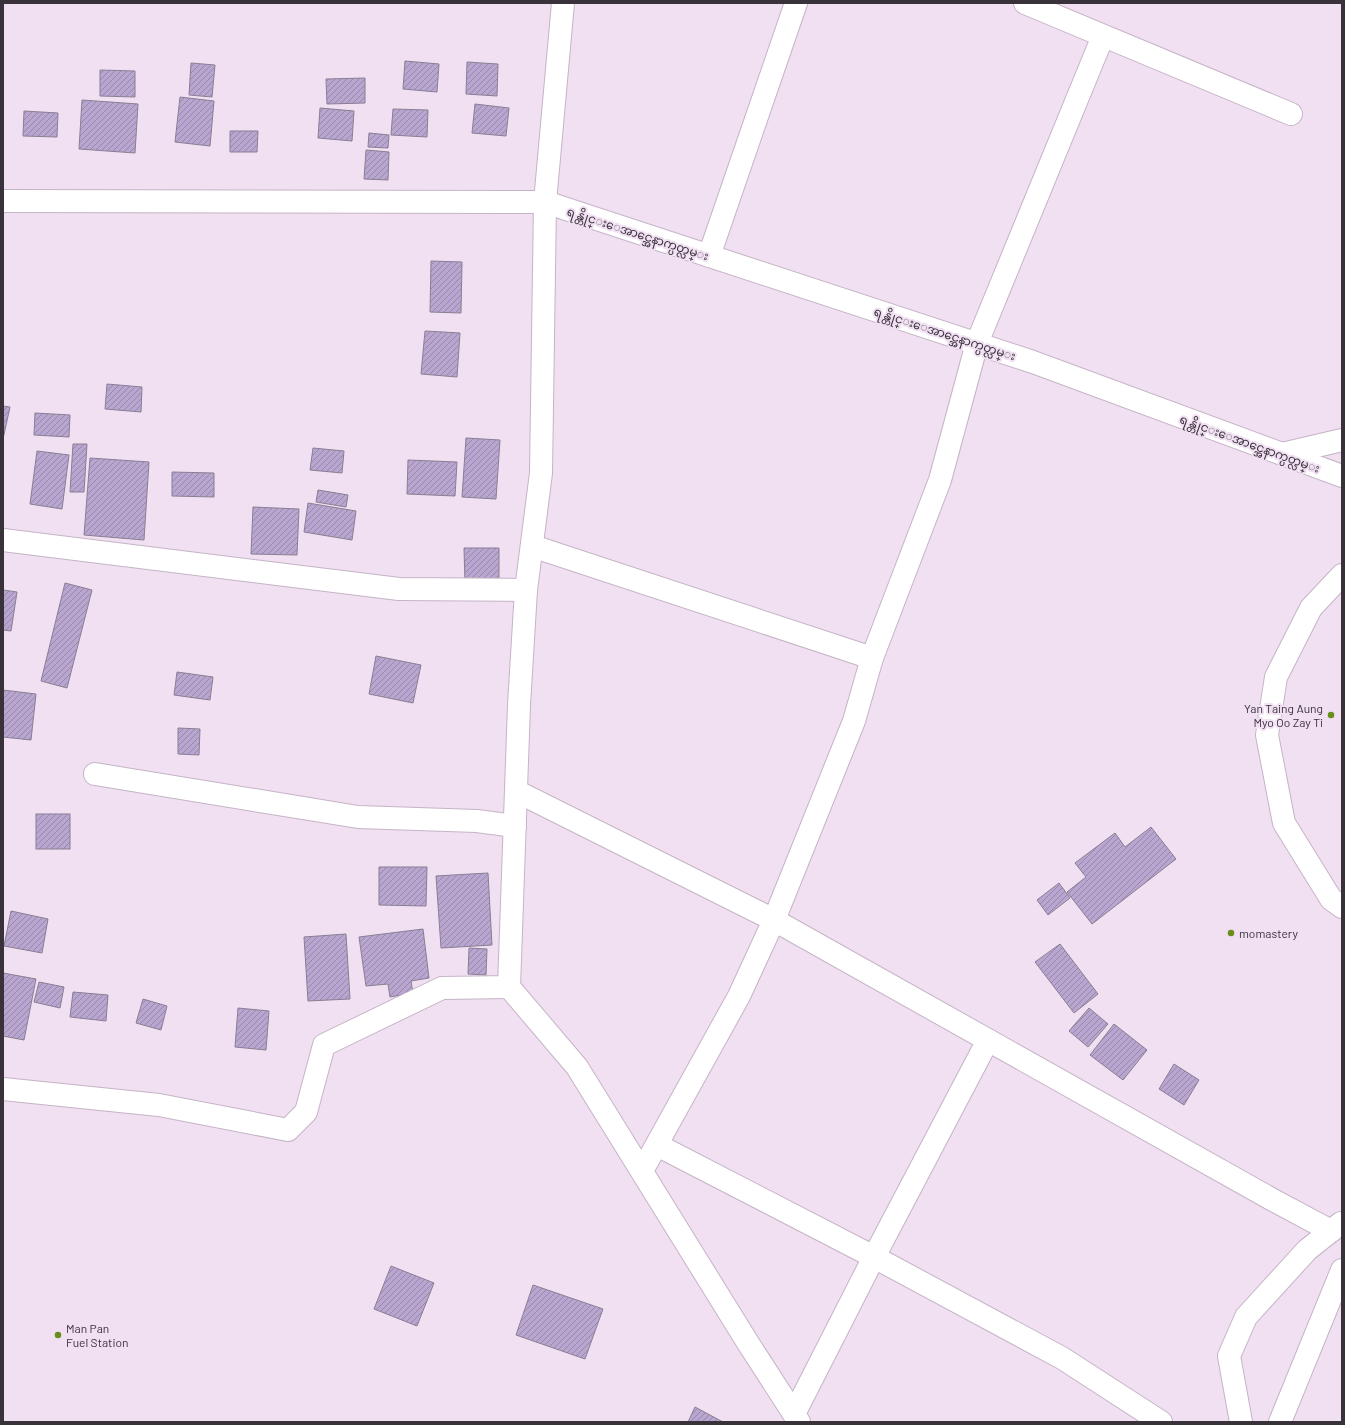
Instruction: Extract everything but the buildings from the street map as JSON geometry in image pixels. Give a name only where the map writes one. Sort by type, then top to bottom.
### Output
[{"type":"street","points":[[563,3],[545,202],[541,473],[526,590],[519,706],[516,826],[509,987],[578,1067],[748,1343],[797,1418]]},
{"type":"street","points":[[709,256],[796,3]]},
{"type":"street","points":[[1025,3],[1291,114]]},
{"type":"street","points":[[642,1171],[739,996],[774,920],[854,721],[872,658],[940,480],[976,343],[1103,36]]},
{"type":"street","name":"ရန္တိုင္းေအာင္အေနာက္ပတ္လမ္း","points":[[3,201],[545,202],[1033,362],[1342,476]]},
{"type":"street","points":[[1282,454],[1342,440]]},
{"type":"street","points":[[3,540],[399,589],[526,590]]},
{"type":"street","points":[[532,546],[872,658]]},
{"type":"street","points":[[1342,575],[1311,608],[1276,677],[1267,735],[1284,823],[1331,900],[1342,907]]},
{"type":"street","points":[[95,774],[358,817],[477,821],[516,826]]},
{"type":"street","points":[[516,791],[774,920],[1273,1200],[1336,1227],[1308,1250],[1246,1317],[1229,1356],[1241,1422]]},
{"type":"street","points":[[3,1089],[159,1105],[288,1130],[306,1112],[324,1045],[442,988],[509,987]]},
{"type":"street","points":[[797,1418],[874,1258],[988,1040]]},
{"type":"street","points":[[657,1145],[1062,1358],[1161,1422]]},
{"type":"street","points":[[1280,1422],[1342,1270]]},
{"type":"place","name":"Yan Taing Aung Myo Oo Zay Ti","points":[[1331,715]]},
{"type":"place","name":"momastery","points":[[1231,933]]},
{"type":"place","name":"Man Pan Fuel Station","points":[[58,1335]]}]
